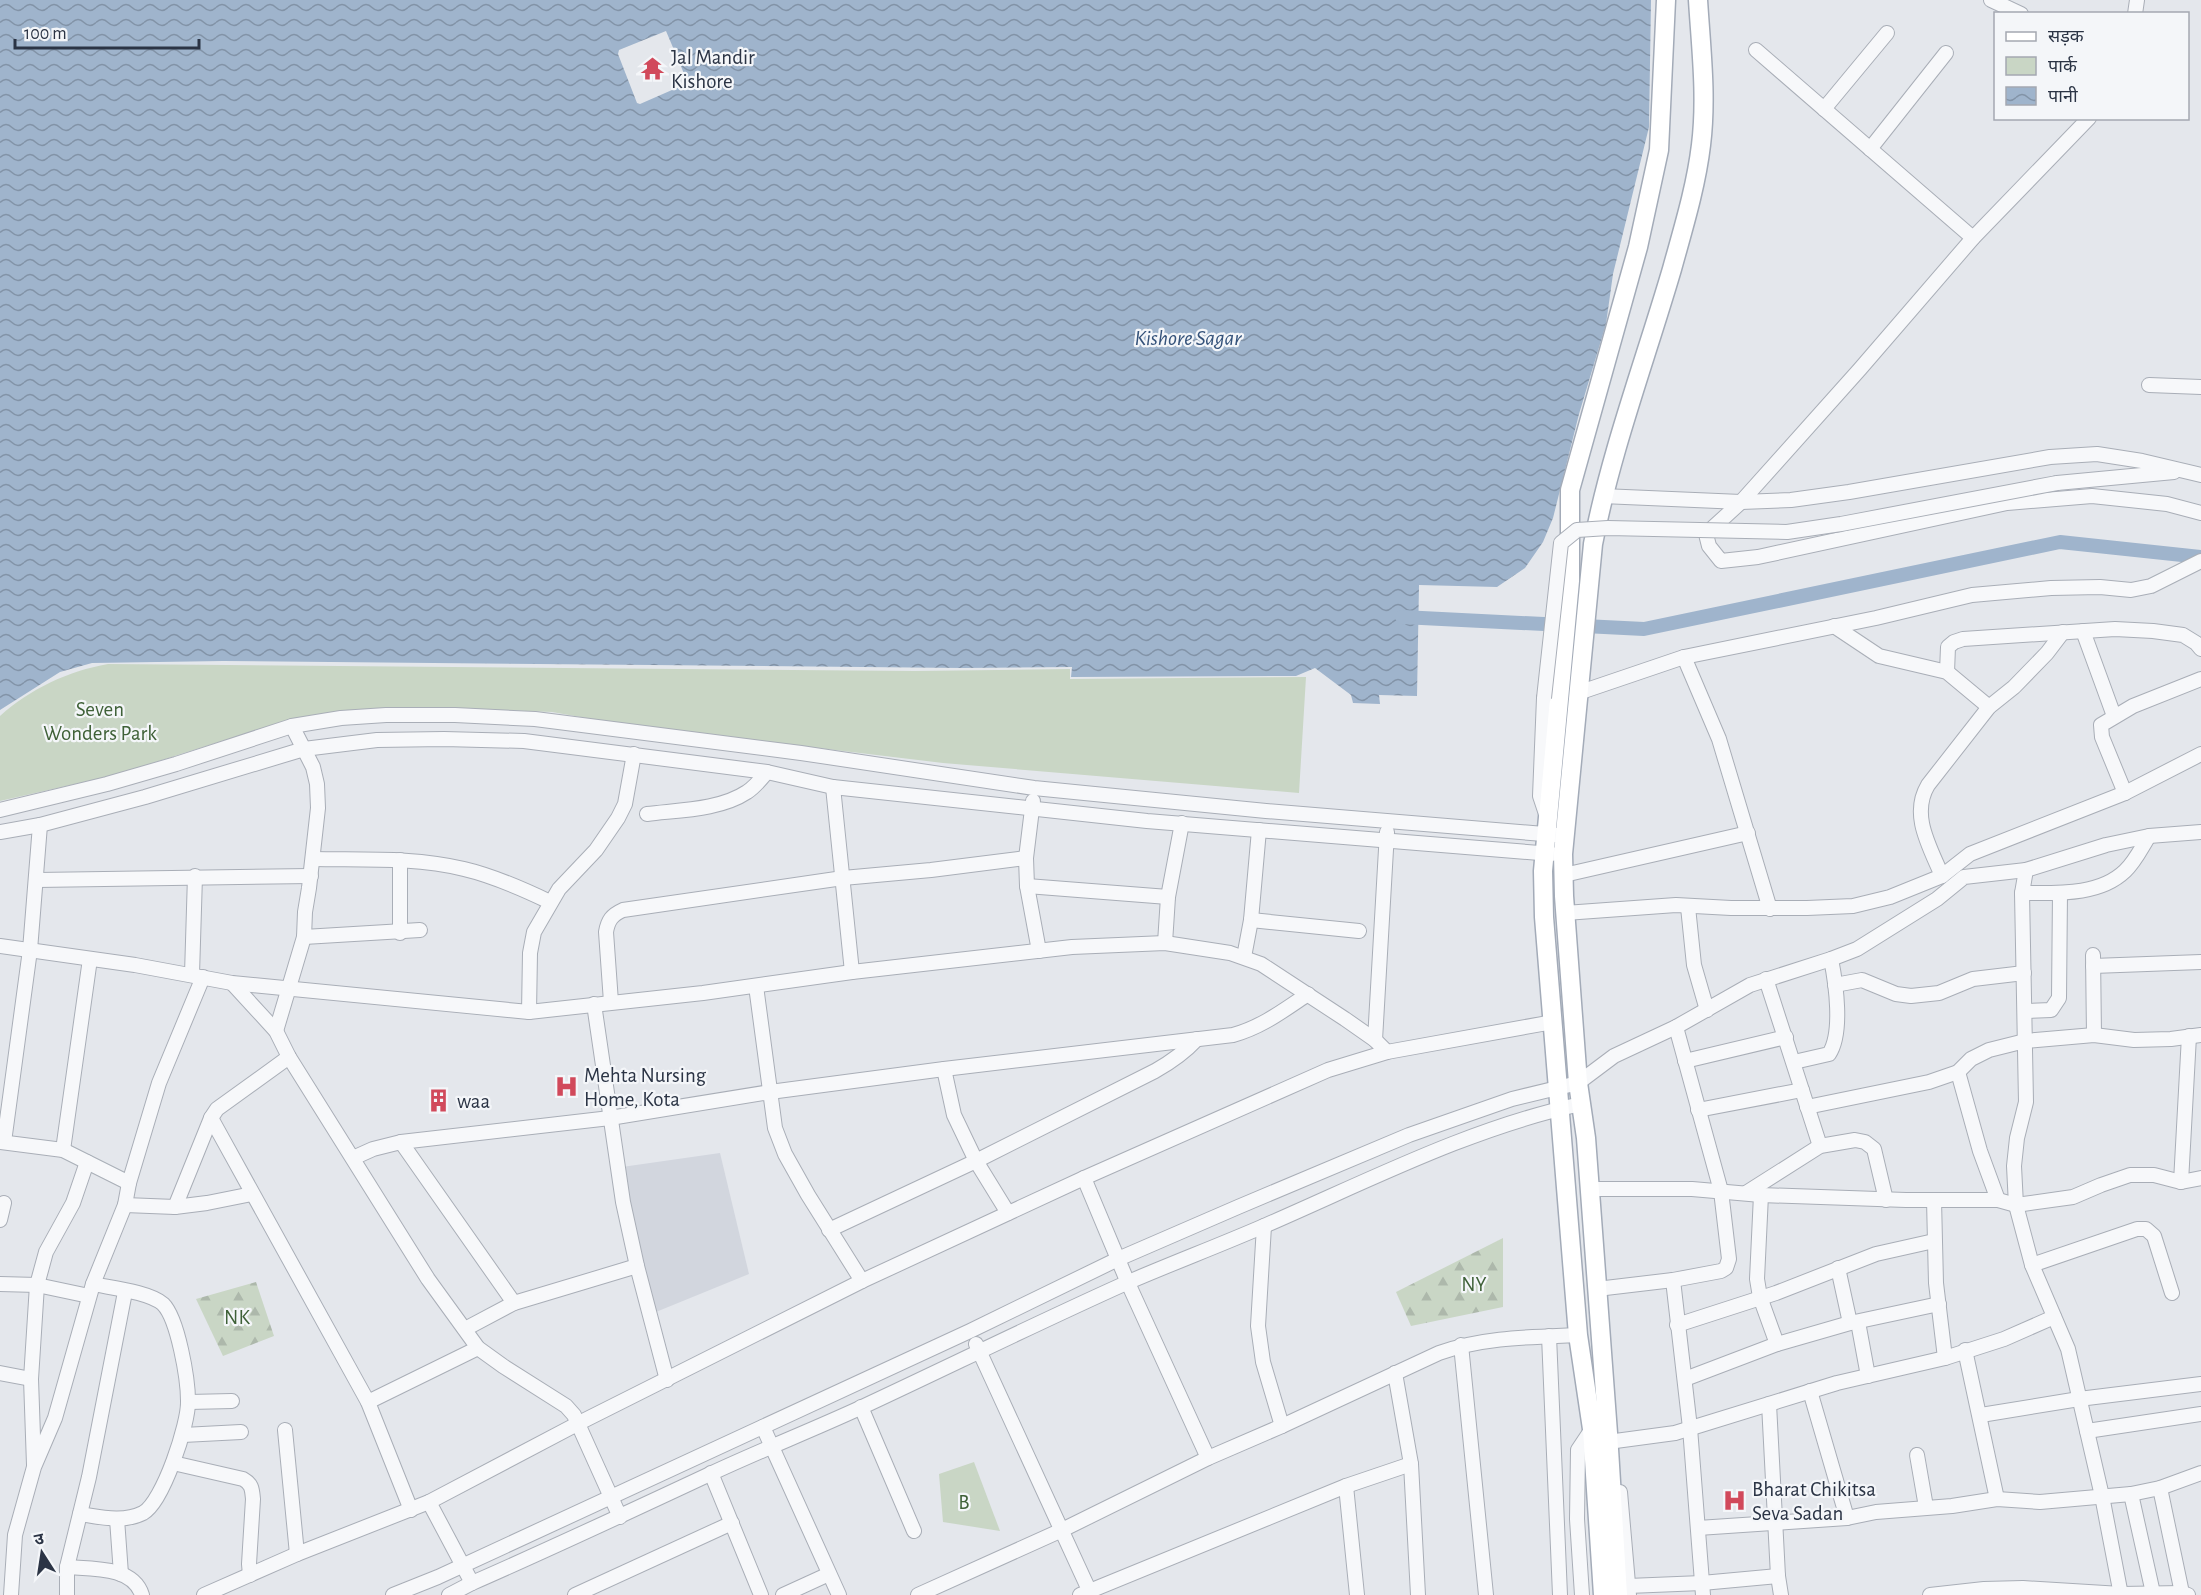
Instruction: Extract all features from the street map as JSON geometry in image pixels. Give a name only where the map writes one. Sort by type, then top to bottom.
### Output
[{"type":"main road","points":[[1603,1595],[1602,1476],[1608,1445],[1590,1189],[1578,1083],[1564,875],[1554,854],[1547,827],[1570,581],[1570,490],[1638,247],[1659,150],[1666,0]]},
{"type":"main road","points":[[1625,1592],[1592,1429],[1578,1335],[1544,917],[1543,871],[1565,836],[1589,580],[1602,496],[1647,352],[1691,196],[1701,145],[1704,84],[1698,0]]},
{"type":"street","points":[[1991,0],[2017,12]]},
{"type":"street","points":[[1824,109],[1887,33]]},
{"type":"street","points":[[1756,50],[1973,238]]},
{"type":"street","points":[[1870,149],[1946,53]]},
{"type":"street","points":[[2087,120],[1973,238],[1741,502],[1706,534],[1709,546],[1721,561],[1758,557],[2007,503],[2092,496],[2167,504],[2201,513]]},
{"type":"street","points":[[2149,385],[2201,387]]},
{"type":"street","points":[[1602,496],[1741,502],[1791,500],[2050,457],[2097,454],[2142,461],[2201,476]]},
{"type":"street","points":[[1547,827],[1540,796],[1544,698],[1561,543],[1576,530],[1608,528],[1787,532],[2057,483],[2183,471]]},
{"type":"street","points":[[1579,686],[1684,657],[1972,595],[2051,588],[2100,587],[2131,590],[2151,586],[2201,561]]},
{"type":"street","points":[[1834,626],[1879,656],[1947,672],[1989,707]]},
{"type":"street","points":[[1947,672],[1948,647],[1963,639],[2134,630],[2183,635],[2201,649]]},
{"type":"street","points":[[2083,631],[2114,716]]},
{"type":"street","points":[[1942,876],[1924,832],[1920,812],[1922,795],[1989,707],[2014,687],[2063,632]]},
{"type":"street","points":[[1684,657],[1719,739],[1770,909]]},
{"type":"street","points":[[2126,793],[2100,729],[2103,722],[2133,706],[2201,679]]},
{"type":"street","points":[[0,810],[107,784],[292,726],[341,718],[386,715],[455,715],[535,719],[801,753],[1034,788],[1266,812],[1387,821],[1547,827],[1565,836]]},
{"type":"street","points":[[276,1031],[304,937],[318,808],[313,767],[292,726]]},
{"type":"street","points":[[0,832],[40,825],[144,797],[304,749],[377,740],[444,739],[524,741],[767,772],[833,787],[1032,808],[1259,830],[1554,854]]},
{"type":"street","points":[[529,1012],[530,953],[534,932],[559,889],[596,850],[618,818],[625,804],[634,754]]},
{"type":"street","points":[[1565,912],[1647,906],[1770,909],[1852,906],[1890,897],[1942,876],[1970,855],[2126,793],[2201,754]]},
{"type":"street","points":[[647,814],[708,806],[736,798],[750,791],[767,772]]},
{"type":"street","points":[[833,787],[852,972]]},
{"type":"street","points":[[1034,788],[1026,858],[1027,886],[1039,951]]},
{"type":"street","points":[[1375,1040],[1387,821]]},
{"type":"street","points":[[1165,943],[1168,897],[1182,823]]},
{"type":"street","points":[[40,825],[30,950],[2,1142],[63,1150],[129,1184]]},
{"type":"street","points":[[1244,957],[1251,920],[1259,830]]},
{"type":"street","points":[[393,1595],[970,1331],[1118,1259],[1409,1135],[1512,1099],[1578,1083],[1614,1056],[1676,1027],[1750,986],[1831,960],[1857,949],[1937,899],[1964,877],[2026,870],[2106,845],[2149,836],[2201,832]]},
{"type":"street","points":[[1564,875],[1748,833]]},
{"type":"street","points":[[2022,893],[2060,893],[2084,890],[2106,883],[2125,871],[2149,836]]},
{"type":"street","points":[[611,1002],[607,924],[613,915],[623,910],[843,878],[1026,858]]},
{"type":"street","points":[[313,859],[400,860],[464,868],[518,887],[550,902]]},
{"type":"street","points":[[400,860],[400,933]]},
{"type":"street","points":[[1957,863],[1964,877]]},
{"type":"street","points":[[2026,870],[2022,893],[2026,1102],[2017,1138],[2014,1166],[2016,1205],[2032,1265],[2068,1349],[2102,1496],[2121,1594]]},
{"type":"street","points":[[11,1595],[15,1535],[34,1467],[55,1418],[91,1290],[125,1205],[159,1083],[198,976],[195,876]]},
{"type":"street","points":[[37,880],[311,876]]},
{"type":"street","points":[[1027,886],[1168,897]]},
{"type":"street","points":[[2025,1011],[2051,1010],[2059,998],[2060,893]]},
{"type":"street","points":[[1688,907],[1694,965],[1707,1010]]},
{"type":"street","points":[[1251,920],[1359,931]]},
{"type":"street","points":[[304,937],[420,930]]},
{"type":"street","points":[[0,946],[232,983],[529,1012],[1039,951],[1113,944],[1165,943],[1206,948],[1262,964],[1375,1040],[1387,1052]]},
{"type":"street","points":[[63,1150],[90,959]]},
{"type":"street","points":[[1794,1062],[1829,1054],[1834,1047],[1837,1036],[1835,985],[1831,960]]},
{"type":"street","points":[[2094,1035],[2093,960],[2201,963]]},
{"type":"street","points":[[1835,985],[1862,980],[1896,994],[1911,996],[1939,993],[1973,979],[2024,974]]},
{"type":"street","points":[[1766,979],[1820,1146]]},
{"type":"street","points":[[232,983],[276,1031],[289,1057],[429,1279],[478,1348],[566,1406],[579,1423],[620,1517]]},
{"type":"street","points":[[756,986],[775,1128],[785,1154],[862,1281]]},
{"type":"street","points":[[353,1158],[373,1149],[401,1142],[610,1118],[770,1092],[944,1069],[1233,1035],[1268,1021],[1308,994]]},
{"type":"street","points":[[594,1004],[623,1202],[667,1380]]},
{"type":"street","points":[[204,1595],[297,1554],[429,1502],[579,1423],[862,1281],[1084,1178],[1328,1070],[1387,1052],[1553,1022]]},
{"type":"street","points":[[1597,1289],[1672,1280],[1721,1271],[1726,1268],[1729,1259],[1721,1191],[1676,1027]]},
{"type":"street","points":[[1807,1107],[1929,1082],[1958,1072],[1971,1059],[1989,1050],[2025,1041],[2094,1035],[2134,1040],[2195,1036],[2181,1182]]},
{"type":"street","points":[[1684,1061],[1786,1037]]},
{"type":"street","points":[[829,1230],[976,1161],[1165,1065],[1187,1050],[1197,1039]]},
{"type":"street","points":[[175,1207],[211,1118],[217,1109],[289,1057]]},
{"type":"street","points":[[944,1069],[954,1115],[976,1161],[1008,1213]]},
{"type":"street","points":[[1958,1072],[1980,1151],[1998,1200]]},
{"type":"street","points":[[1698,1110],[1802,1090]]},
{"type":"street","points":[[438,1576],[450,1595],[1128,1282],[1264,1226],[1383,1172],[1490,1130],[1560,1108],[1581,1104]]},
{"type":"street","points":[[211,1118],[368,1402],[411,1510]]},
{"type":"street","points":[[1746,1193],[1820,1146],[1855,1140],[1865,1142],[1874,1149],[1886,1200]]},
{"type":"street","points":[[401,1142],[514,1303]]},
{"type":"street","points":[[34,1467],[31,1379],[37,1285],[46,1252],[73,1203],[87,1162]]},
{"type":"street","points":[[1590,1189],[1692,1189],[1761,1195],[1886,1200],[1998,1200],[2016,1205],[2073,1197],[2130,1176],[2154,1176],[2181,1182],[2201,1178]]},
{"type":"street","points":[[1084,1178],[1128,1282],[1208,1458]]},
{"type":"street","points":[[125,1205],[175,1207],[252,1194]]},
{"type":"street","points":[[1761,1195],[1758,1279],[1760,1297],[1777,1344]]},
{"type":"street","points":[[1934,1200],[1934,1241],[1946,1358]]},
{"type":"street","points":[[0,1220],[4,1203]]},
{"type":"street","points":[[1264,1226],[1258,1326],[1263,1362],[1282,1426]]},
{"type":"street","points":[[2032,1265],[2137,1229],[2146,1229],[2154,1236],[2172,1293]]},
{"type":"street","points":[[1677,1325],[1776,1293],[1876,1254],[1934,1241]]},
{"type":"street","points":[[465,1329],[514,1303],[637,1266]]},
{"type":"street","points":[[1838,1268],[1868,1376]]},
{"type":"street","points":[[1672,1280],[1690,1428],[1703,1589]]},
{"type":"street","points":[[0,1284],[125,1292],[157,1299],[171,1317],[178,1335],[189,1402],[183,1435],[159,1493],[149,1509],[141,1514],[117,1519],[80,1514]]},
{"type":"street","points":[[67,1595],[67,1567],[89,1477],[125,1292]]},
{"type":"street","points":[[1685,1379],[1777,1344],[1854,1322],[1939,1304]]},
{"type":"street","points":[[1778,1576],[1703,1589],[1625,1592],[1618,1469],[1608,1445],[1656,1437],[1810,1391],[1946,1358],[2004,1338],[2054,1317]]},
{"type":"street","points":[[970,1331],[1062,1530],[1084,1593],[1346,1486],[1411,1464]]},
{"type":"street","points":[[918,1595],[1062,1530],[1208,1458],[1461,1345],[1520,1338],[1578,1335]]},
{"type":"street","points":[[1549,1336],[1560,1595]]},
{"type":"street","points":[[1461,1345],[1486,1595]]},
{"type":"street","points":[[368,1402],[478,1348]]},
{"type":"street","points":[[1965,1350],[1981,1415],[1997,1499]]},
{"type":"street","points":[[0,1373],[31,1379]]},
{"type":"street","points":[[1395,1373],[1411,1464],[1418,1595]]},
{"type":"street","points":[[1981,1415],[2079,1399],[2201,1384]]},
{"type":"street","points":[[1810,1391],[1847,1518]]},
{"type":"street","points":[[189,1402],[232,1401]]},
{"type":"street","points":[[1768,1404],[1781,1595]]},
{"type":"street","points":[[861,1407],[914,1531]]},
{"type":"street","points":[[2087,1431],[2200,1416]]},
{"type":"street","points":[[763,1426],[839,1595]]},
{"type":"street","points":[[1545,1595],[1581,1593],[1577,1519],[1578,1450],[1592,1429]]},
{"type":"street","points":[[285,1430],[297,1554]]},
{"type":"street","points":[[183,1435],[242,1432]]},
{"type":"street","points":[[1917,1455],[1926,1507]]},
{"type":"street","points":[[173,1463],[243,1479],[249,1483],[253,1499],[250,1575]]},
{"type":"street","points":[[711,1473],[761,1595]]},
{"type":"street","points":[[1698,1528],[1847,1518],[1876,1512],[1952,1506],[1997,1499],[2040,1502],[2131,1494],[2160,1488],[2201,1473]]},
{"type":"street","points":[[1346,1486],[1357,1595]]},
{"type":"street","points":[[1930,1595],[1984,1589],[2024,1592],[2185,1594],[2160,1488]]},
{"type":"street","points":[[2131,1494],[2153,1593]]},
{"type":"street","points":[[429,1502],[472,1583]]},
{"type":"street","points":[[117,1519],[121,1574]]},
{"type":"street","points":[[575,1595],[732,1523]]},
{"type":"street","points":[[0,1533],[15,1535]]},
{"type":"street","points":[[67,1567],[106,1570],[132,1578],[139,1586],[142,1595]]},
{"type":"street","points":[[783,1595],[829,1574]]},
{"type":"shaded area","points":[[720,1153],[749,1274],[651,1314],[622,1167]]},
{"type":"green space","name":"Seven Wonders Park","points":[[108,664],[915,671],[1070,669],[1070,679],[1306,677],[1299,793],[943,763],[626,725],[552,712],[448,708],[367,710],[291,719],[115,775],[0,801],[0,716],[24,697],[50,682],[78,671]]},
{"type":"green space","name":"NY","points":[[1503,1238],[1503,1307],[1411,1326],[1396,1292]]},
{"type":"green space","name":"NK","points":[[256,1282],[274,1336],[223,1356],[196,1299]]},
{"type":"green space","name":"B","points":[[974,1462],[1000,1531],[943,1522],[939,1474]]},
{"type":"water","name":"Kishore Sagar","points":[[0,0],[1651,0],[1649,127],[1613,274],[1606,324],[1579,414],[1553,518],[1543,542],[1525,568],[1497,587],[1419,585],[1417,696],[1379,695],[1380,704],[1353,703],[1351,695],[1315,668],[1296,676],[1071,677],[1072,667],[223,661],[92,663],[60,672],[0,710]],"holes":[[[666,31],[688,83],[640,104],[637,103],[618,54],[619,50]]]},
{"type":"waterway","points":[[1402,617],[1644,629],[2060,542],[2201,557]]},
{"type":"place","name":"Jal Mandir Kishore","points":[[653,69]]},
{"type":"place","name":"Mehta Nursing Home, Kota","points":[[566,1087]]},
{"type":"place","name":"waa","points":[[439,1101]]},
{"type":"place","name":"Bharat Chikitsa Seva Sadan","points":[[1734,1501]]}]
